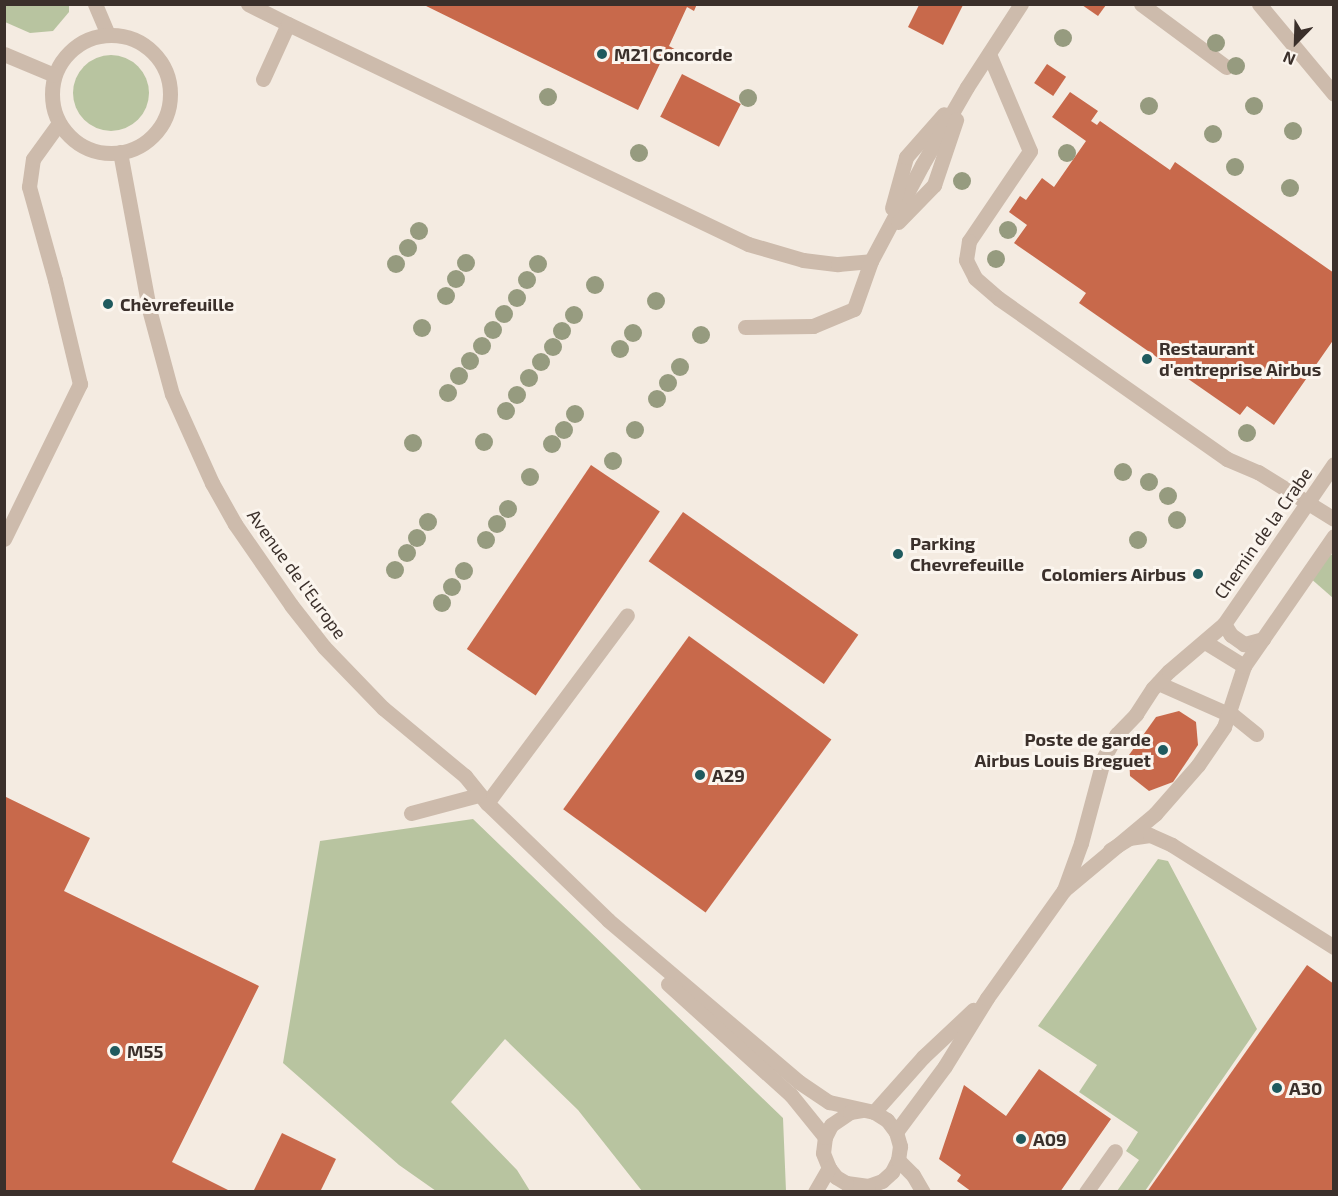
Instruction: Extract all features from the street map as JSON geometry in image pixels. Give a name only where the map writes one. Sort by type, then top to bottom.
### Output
[{"type":"street","points":[[95,4],[108,34]]},
{"type":"street","points":[[248,4],[748,244],[803,260],[838,264],[871,261]]},
{"type":"street","points":[[745,327],[813,326],[854,309],[871,261],[922,165],[967,87],[1021,4]]},
{"type":"street","points":[[1141,4],[1226,67]]},
{"type":"street","points":[[1259,4],[1334,94]]},
{"type":"street","points":[[263,79],[288,24]]},
{"type":"street","points":[[108,34],[127,36],[144,44],[158,56],[167,72],[171,90],[169,108],[162,126],[150,140],[134,149],[120,153],[99,152],[83,147],[69,137],[59,123],[53,108],[51,91],[54,75],[62,58],[75,46],[91,37],[108,34]]},
{"type":"street","points":[[4,54],[54,75]]},
{"type":"street","points":[[989,54],[1030,151],[969,241],[966,260],[975,278],[998,298],[1227,459],[1258,472],[1334,519]]},
{"type":"street","points":[[886,234],[906,157],[967,87]]},
{"type":"street","points":[[886,234],[934,185],[967,87]]},
{"type":"street","points":[[4,539],[80,384],[55,280],[29,187],[33,159],[59,123]]},
{"type":"street","name":"Avenue de l'Europe","points":[[120,153],[149,309],[172,394],[218,493],[258,559],[324,647],[383,708],[465,776],[483,799],[608,920]]},
{"type":"street","name":"Chemin de la Crabe","points":[[1064,890],[1081,843],[1104,757],[1117,734],[1136,714],[1158,683],[1224,624],[1334,464]]},
{"type":"street","points":[[896,1132],[945,1066],[987,998],[1064,890],[1172,798],[1214,744],[1229,713],[1244,666],[1334,536]]},
{"type":"street","points":[[411,813],[483,799],[627,615]]},
{"type":"street","name":"Chemin de la Crabe","points":[[1224,624],[1231,635],[1244,644],[1263,639]]},
{"type":"street","points":[[1205,642],[1244,666]]},
{"type":"street","points":[[1158,683],[1229,713],[1256,734]]},
{"type":"street","points":[[1110,850],[1129,838],[1150,835],[1172,845],[1334,947]]},
{"type":"street","points":[[608,920],[799,1082],[829,1102],[868,1111],[887,1120],[896,1132],[900,1146],[898,1160],[892,1172],[882,1181],[864,1189],[846,1184],[829,1168],[823,1153],[825,1137],[839,1117],[868,1111],[987,998]]},
{"type":"street","points":[[608,920],[652,969],[791,1095],[825,1137]]},
{"type":"street","points":[[1086,1191],[1115,1151]]},
{"type":"street","points":[[898,1160],[923,1191]]},
{"type":"street","points":[[815,1191],[829,1168]]},
{"type":"green space","points":[[4,5],[69,5],[69,12],[53,31],[30,33],[5,22]]},
{"type":"green space","points":[[111,55],[125,58],[138,66],[146,79],[149,93],[146,107],[138,120],[125,128],[111,131],[97,128],[84,120],[76,107],[73,93],[76,79],[84,66],[97,58]]},
{"type":"green space","points":[[1333,554],[1333,598],[1309,577],[1326,557]]},
{"type":"green space","points":[[473,819],[783,1118],[786,1191],[642,1191],[578,1110],[505,1039],[451,1102],[517,1170],[530,1191],[436,1191],[399,1165],[283,1063],[320,841]]},
{"type":"green space","points":[[1158,859],[1168,861],[1257,1029],[1145,1191],[1117,1191],[1139,1160],[1126,1151],[1138,1132],[1079,1092],[1097,1065],[1038,1026]]},
{"type":"building","name":"M21 Concorde","points":[[422,4],[697,4],[694,11],[687,7],[669,46],[689,57],[686,63],[665,53],[638,110]]},
{"type":"building","points":[[919,5],[963,5],[943,45],[908,27]]},
{"type":"building","points":[[1082,5],[1106,5],[1098,16]]},
{"type":"building","points":[[1047,64],[1066,77],[1053,96],[1034,83]]},
{"type":"building","points":[[682,74],[741,104],[719,147],[660,117]]},
{"type":"building","points":[[1070,92],[1098,111],[1091,121],[1097,125],[1100,121],[1170,170],[1175,162],[1334,273],[1334,339],[1274,425],[1247,406],[1240,415],[1079,303],[1086,293],[1014,243],[1027,225],[1009,212],[1020,196],[1026,200],[1042,178],[1054,187],[1086,141],[1052,117]]},
{"type":"building","points":[[591,465],[660,511],[536,695],[467,649]]},
{"type":"building","points":[[683,512],[858,635],[824,684],[649,561]]},
{"type":"building","name":"A29","points":[[689,636],[831,739],[706,913],[563,809]]},
{"type":"building","name":"Poste de garde Airbus Louis Breguet","points":[[1179,711],[1196,722],[1198,745],[1173,782],[1149,791],[1130,776],[1129,755],[1156,717]]},
{"type":"building","points":[[4,796],[90,838],[64,891],[259,986],[172,1162],[232,1192],[4,1192]]},
{"type":"building","name":"A30","points":[[1307,965],[1334,984],[1334,1192],[1147,1192]]},
{"type":"building","name":"A09","points":[[1039,1069],[1111,1119],[1060,1192],[972,1192],[957,1181],[961,1175],[939,1159],[964,1085],[1006,1116]]},
{"type":"building","points":[[282,1133],[336,1159],[320,1192],[253,1192]]},
{"type":"place","name":"M21 Concorde","points":[[602,54]]},
{"type":"place","name":"Chèvrefeuille","points":[[108,304]]},
{"type":"place","name":"Restaurant d'entreprise Airbus","points":[[1147,359]]},
{"type":"place","name":"Parking Chevrefeuille","points":[[898,554]]},
{"type":"place","name":"Colomiers Airbus","points":[[1198,574]]},
{"type":"place","name":"Poste de garde Airbus Louis Breguet","points":[[1163,750]]},
{"type":"place","name":"A29","points":[[700,775]]},
{"type":"place","name":"M55","points":[[115,1051]]},
{"type":"place","name":"A30","points":[[1277,1088]]},
{"type":"place","name":"A09","points":[[1021,1139]]}]
